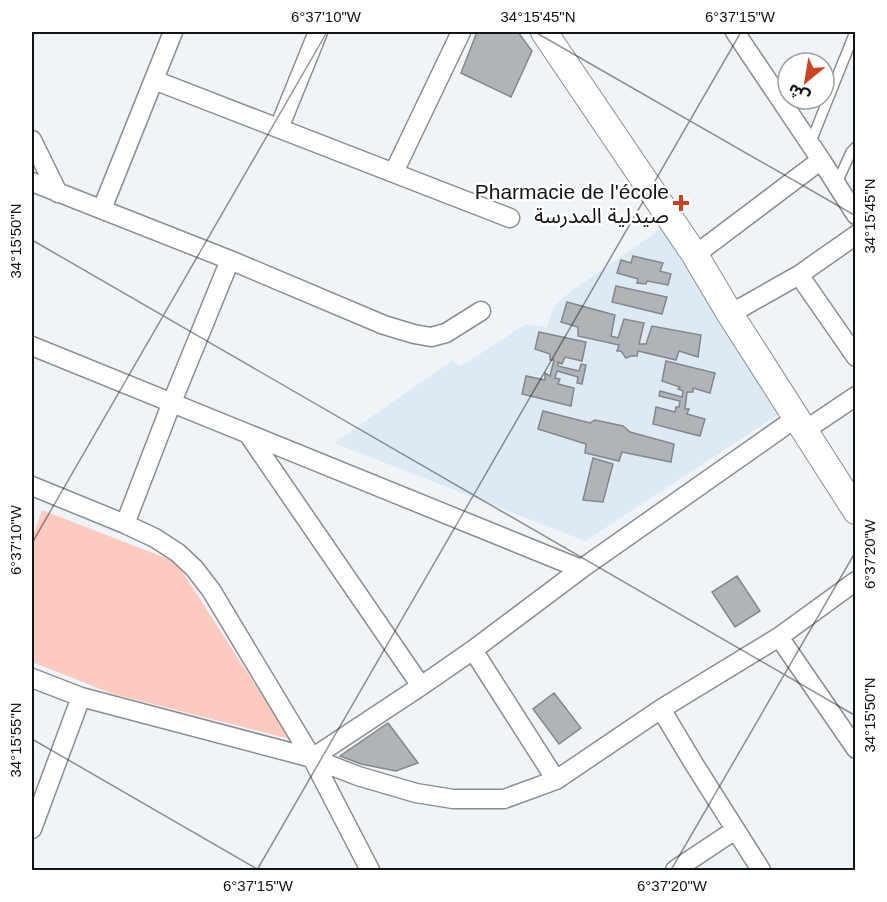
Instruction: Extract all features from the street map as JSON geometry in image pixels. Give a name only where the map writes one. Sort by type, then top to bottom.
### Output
[{"type":"street","points":[[102,209],[173,32]]},
{"type":"street","points":[[279,128],[318,32]]},
{"type":"street","points":[[394,172],[461,32]]},
{"type":"street","points":[[544,32],[695,255],[800,424],[852,499]]},
{"type":"street","points":[[735,32],[855,215]]},
{"type":"street","points":[[154,80],[510,218]]},
{"type":"street","points":[[32,140],[58,193]]},
{"type":"street","points":[[695,255],[821,160]]},
{"type":"street","points":[[32,182],[230,260],[384,325],[414,334],[431,337],[446,333],[481,311]]},
{"type":"street","points":[[730,314],[799,275],[855,235]]},
{"type":"street","points":[[125,524],[230,260]]},
{"type":"street","points":[[799,275],[855,357]]},
{"type":"street","points":[[32,346],[581,568]]},
{"type":"street","points":[[312,758],[473,650],[581,568],[800,424],[855,396]]},
{"type":"street","points":[[248,434],[422,686]]},
{"type":"street","points":[[34,493],[125,524],[155,538],[178,553],[194,568],[211,590],[312,758],[370,870]]},
{"type":"street","points":[[32,678],[81,697],[312,758],[358,776],[407,790],[453,799],[504,799],[556,780],[661,709],[779,638],[855,581]]},
{"type":"street","points":[[779,638],[855,749]]},
{"type":"street","points":[[473,650],[556,780]]},
{"type":"street","points":[[32,829],[81,697]]},
{"type":"street","points":[[661,709],[761,870]]},
{"type":"street","points":[[675,870],[735,830]]},
{"type":"lane","points":[[810,144],[855,32]]},
{"type":"lane","points":[[836,185],[855,147]]},
{"type":"shaded area","points":[[661,229],[782,412],[585,541],[334,443],[453,360],[460,367],[526,324],[547,328],[554,306],[570,292]]},
{"type":"shaded area","points":[[42,510],[176,562],[290,739],[113,694],[32,662],[32,539]]},
{"type":"building","points":[[477,32],[518,32],[532,51],[511,97],[461,73]]},
{"type":"building","points":[[633,256],[663,263],[660,271],[671,274],[668,285],[647,281],[646,284],[637,283],[638,279],[617,273],[621,260],[631,263]]},
{"type":"building","points":[[616,286],[667,297],[662,314],[612,302]]},
{"type":"building","points":[[567,302],[615,315],[611,336],[618,338],[624,319],[644,323],[639,344],[646,344],[652,326],[701,335],[698,357],[679,351],[676,360],[638,351],[637,356],[626,358],[621,351],[617,351],[619,345],[578,336],[578,327],[561,322]]},
{"type":"building","points":[[539,332],[586,342],[582,361],[565,357],[562,364],[558,362],[558,366],[579,371],[581,364],[586,365],[582,384],[577,383],[578,377],[557,371],[555,378],[560,379],[558,384],[574,388],[571,406],[522,394],[526,376],[545,380],[545,373],[550,376],[554,360],[550,360],[550,354],[535,349]]},
{"type":"building","points":[[666,361],[715,373],[710,393],[693,388],[693,392],[687,392],[685,409],[689,409],[687,414],[705,419],[700,436],[653,424],[656,407],[675,412],[676,407],[679,407],[680,401],[659,396],[660,391],[682,397],[683,391],[678,389],[680,387],[662,381]]},
{"type":"building","points":[[543,411],[590,423],[595,420],[623,426],[630,432],[674,444],[671,462],[622,452],[619,461],[585,453],[586,444],[538,429]]},
{"type":"building","points":[[593,458],[613,464],[603,502],[583,500]]},
{"type":"building","points":[[737,576],[760,611],[735,627],[712,592]]},
{"type":"building","points":[[554,693],[581,728],[559,744],[533,709]]},
{"type":"building","points":[[388,723],[418,763],[396,771],[361,764],[340,756]]},
{"type":"place","name":"Pharmacie de l'école صيدلية المدرسة","points":[[681,203]]}]
